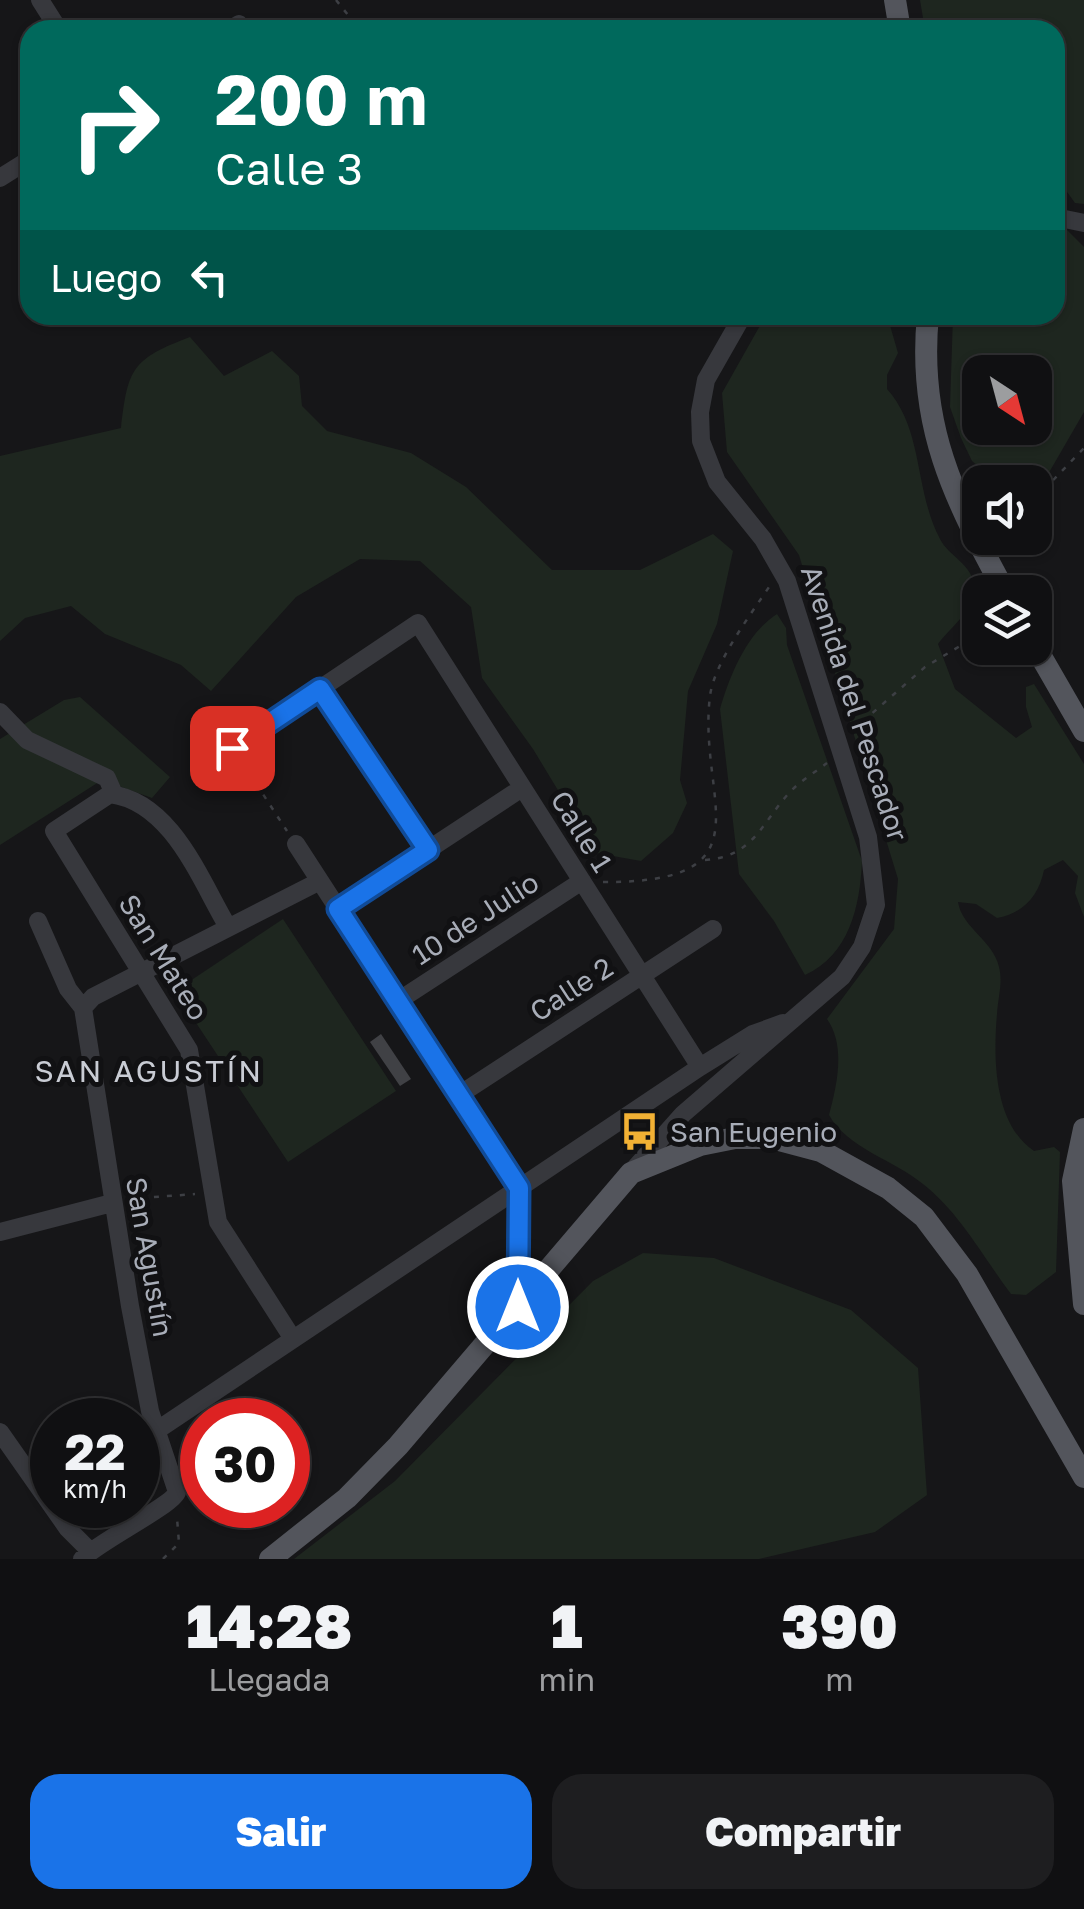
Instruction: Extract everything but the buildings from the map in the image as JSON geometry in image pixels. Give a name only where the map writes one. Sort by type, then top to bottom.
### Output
[{"type":"main road","points":[[927,325],[924,377],[937,450],[996,575]]},
{"type":"main road","points":[[930,414],[939,325]]},
{"type":"main road","points":[[1046,665],[1084,731]]},
{"type":"main road","points":[[1084,1129],[1073,1182],[1084,1304]]},
{"type":"main road","points":[[631,1173],[716,1141],[772,1138],[820,1151],[888,1188],[924,1217],[955,1256],[1084,1477]]},
{"type":"main road","name":"Avenida del Pescador","points":[[270,1559],[373,1473],[631,1173]]},
{"type":"street","name":"Avenida del Pescador","points":[[631,1173],[684,1114],[794,1020],[851,965],[869,930],[877,886],[868,837],[782,568],[717,482],[700,441],[706,380],[736,325]]},
{"type":"street","name":"Calle 1","points":[[320,689],[418,623],[700,1067]]},
{"type":"street","points":[[232,748],[320,689],[428,850]]},
{"type":"street","points":[[0,712],[28,740],[108,778],[114,794],[143,806],[164,822],[228,927]]},
{"type":"street","points":[[338,909],[522,788]]},
{"type":"street","name":"San Mateo","points":[[114,794],[104,795],[54,831],[192,1058],[212,1192],[222,1230],[293,1339]]},
{"type":"street","points":[[296,844],[519,1188],[518,1307]]},
{"type":"street","points":[[83,1008],[93,996],[320,881]]},
{"type":"street","name":"10 de Julio","points":[[398,1000],[582,882]]},
{"type":"street","name":"San Agustín","points":[[38,921],[68,988],[83,1008],[112,1203],[150,1398]]},
{"type":"street","name":"Calle 2","points":[[459,1095],[712,929]]},
{"type":"street","points":[[160,1428],[700,1067],[753,1034],[794,1020]]},
{"type":"street","points":[[0,1232],[112,1203]]},
{"type":"street","points":[[0,1432],[86,1555],[172,1502]]},
{"type":"street","name":"San Agustín","points":[[160,1442],[176,1488],[172,1502]]},
{"type":"path","points":[[336,0],[352,20]]},
{"type":"path","points":[[1052,481],[1084,448]]},
{"type":"path","points":[[582,882],[644,882],[703,860],[712,846],[719,818],[710,692],[736,638],[782,568]]},
{"type":"path","points":[[232,748],[296,844]]},
{"type":"path","points":[[112,1203],[212,1192]]},
{"type":"path","points":[[163,1559],[181,1538],[172,1502]]},
{"type":"shaded area","points":[[920,0],[1084,0],[1084,204],[1075,203],[1065,189],[1065,20],[923,20]]},
{"type":"shaded area","points":[[1067,230],[1084,247],[1084,412],[1052,467],[977,465],[964,445],[1052,445],[1052,355],[962,355],[961,438],[950,407],[953,325],[1065,325]]},
{"type":"shaded area","points":[[760,325],[890,325],[898,353],[887,375],[887,389],[907,423],[926,501],[940,539],[971,575],[962,575],[962,616],[938,644],[955,689],[1016,738],[1032,727],[1026,687],[1034,684],[1084,764],[1084,917],[1075,893],[1078,876],[1063,860],[1044,870],[1029,901],[1007,916],[997,918],[976,904],[958,902],[965,919],[991,949],[999,967],[995,1051],[1004,1108],[1011,1125],[1034,1151],[1054,1147],[1060,1152],[1056,1272],[1026,1295],[1011,1294],[960,1222],[936,1196],[911,1175],[847,1136],[829,1115],[838,1053],[827,1019],[894,929],[898,879],[799,555],[727,452],[722,393]]},
{"type":"shaded area","points":[[190,337],[224,376],[272,351],[299,376],[302,406],[327,431],[411,453],[466,487],[552,570],[640,570],[713,534],[733,551],[717,624],[688,691],[680,780],[687,803],[673,833],[641,861],[596,853],[533,749],[482,678],[471,607],[420,561],[360,559],[296,597],[211,691],[181,665],[105,634],[71,606],[25,618],[0,641],[0,456],[121,428],[136,368],[156,352]]},
{"type":"shaded area","points":[[777,614],[786,628],[787,645],[862,861],[855,912],[842,942],[820,966],[805,975],[774,921],[739,874],[720,709],[748,643]]},
{"type":"shaded area","points":[[80,697],[170,777],[152,798],[102,780],[0,845],[0,739],[64,700]]},
{"type":"shaded area","points":[[283,919],[396,1091],[288,1162],[175,991]]},
{"type":"shaded area","points":[[643,1253],[714,1258],[851,1310],[918,1368],[927,1495],[875,1532],[759,1559],[294,1559],[395,1481],[593,1281]]},
{"type":"place","name":"San Eugenio","points":[[640,1131]]},
{"type":"district","name":"SAN AGUSTÍN","points":[[149,1071]]},
{"type":"route","points":[[232,748],[320,689],[428,850],[338,909],[519,1188],[518,1307]]}]
